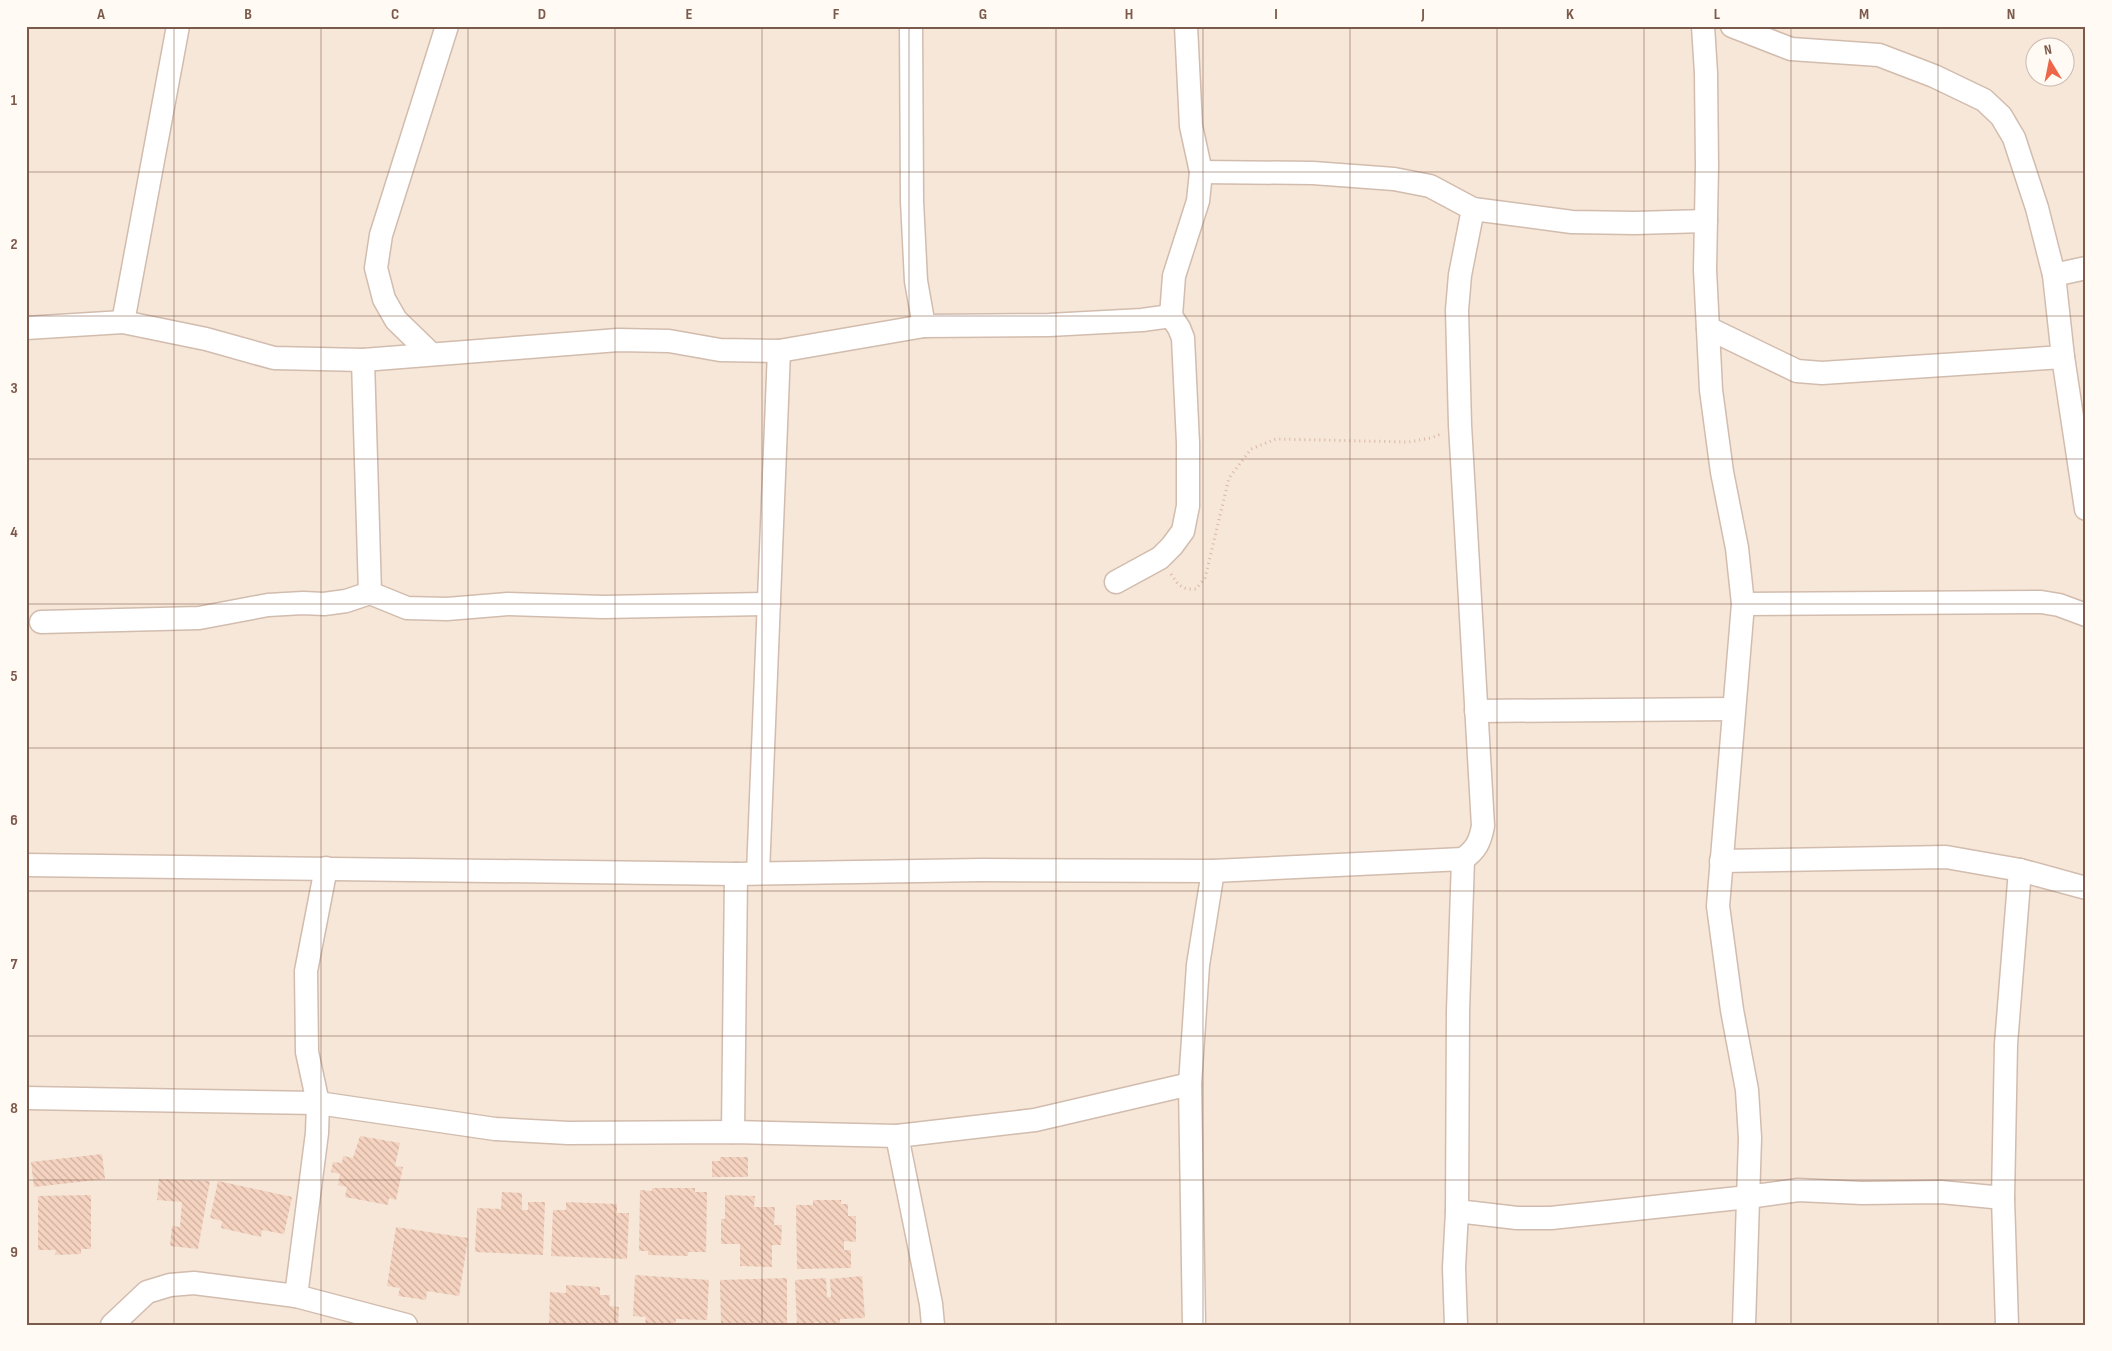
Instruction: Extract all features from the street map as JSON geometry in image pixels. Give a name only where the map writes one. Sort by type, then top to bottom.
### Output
[{"type":"street","points":[[123,322],[178,26]]},
{"type":"street","points":[[431,354],[396,320],[384,299],[376,268],[381,235],[447,26]]},
{"type":"street","points":[[911,26],[912,202],[916,281],[924,326]]},
{"type":"street","points":[[1116,582],[1160,558],[1172,546],[1182,531],[1188,506],[1188,443],[1183,338],[1179,328],[1170,316],[1174,276],[1198,202],[1200,172],[1191,126],[1186,26]]},
{"type":"street","points":[[1703,26],[1706,73],[1706,221],[1704,270],[1710,390],[1722,472],[1737,548],[1743,604],[1718,906],[1722,947],[1747,1090],[1750,1138],[1744,1325]]},
{"type":"street","points":[[1732,26],[1791,49],[1880,55],[1934,76],[1984,100],[2001,116],[2014,138],[2037,208],[2054,275],[2063,357],[2086,510]]},
{"type":"street","points":[[1200,172],[1313,174],[1394,179],[1430,186],[1473,209],[1572,222],[1634,224],[1706,221]]},
{"type":"street","points":[[26,865],[747,873],[1213,871],[1463,859],[1475,851],[1481,838],[1483,826],[1460,426],[1457,310],[1460,276],[1473,209]]},
{"type":"street","points":[[2054,275],[2086,268]]},
{"type":"street","points":[[26,328],[123,322],[206,340],[274,358],[363,360],[618,340],[669,341],[720,350],[779,351],[924,326],[1049,325],[1142,320],[1170,316]]},
{"type":"street","points":[[1708,328],[1750,350],[1798,371],[1822,373],[2063,357]]},
{"type":"street","points":[[733,1132],[747,873],[769,604],[779,351]]},
{"type":"street","points":[[363,360],[370,592]]},
{"type":"street","points":[[41,622],[199,618],[268,605],[324,604],[346,601],[370,592],[407,608],[447,608],[508,604],[603,607],[769,604]]},
{"type":"street","points":[[1743,604],[2041,602],[2059,605],[2086,615]]},
{"type":"street","points":[[1476,711],[1733,709]]},
{"type":"street","points":[[1721,861],[1946,857],[2020,870],[2086,888]]},
{"type":"street","points":[[1456,1325],[1454,1268],[1457,1211],[1458,1011],[1463,859]]},
{"type":"street","points":[[296,1296],[317,1133],[318,1102],[307,1052],[306,971],[326,868]]},
{"type":"street","points":[[2007,1325],[2003,1198],[2006,1044],[2020,870]]},
{"type":"street","points":[[1194,1325],[1190,1084],[1198,964],[1213,871]]},
{"type":"street","points":[[26,1098],[318,1102],[495,1129],[568,1133],[733,1132],[897,1136],[1035,1120],[1190,1084]]},
{"type":"street","points":[[897,1136],[931,1304],[932,1325]]},
{"type":"street","points":[[1457,1211],[1517,1218],[1551,1218],[1798,1190],[1862,1193],[1941,1192],[2003,1198]]},
{"type":"street","points":[[112,1325],[147,1292],[170,1285],[194,1282],[296,1296],[406,1325]]},
{"type":"path","points":[[1160,558],[1178,585],[1187,590],[1196,588],[1205,578],[1229,478],[1251,449],[1276,439],[1408,442],[1431,438],[1460,426]]},
{"type":"shaded area","points":[[26,26],[2086,26],[2086,1325],[26,1325]]},
{"type":"building","points":[[360,1136],[400,1143],[395,1166],[403,1167],[396,1200],[389,1198],[388,1205],[345,1197],[347,1187],[338,1185],[340,1174],[331,1172],[333,1162],[342,1163],[343,1156],[353,1158]]},
{"type":"building","points":[[102,1154],[105,1179],[34,1187],[31,1162]]},
{"type":"building","points":[[720,1157],[748,1157],[748,1177],[712,1177],[712,1161],[720,1161]]},
{"type":"building","points":[[159,1179],[210,1181],[198,1249],[170,1246],[172,1226],[180,1227],[182,1202],[157,1200]]},
{"type":"building","points":[[218,1181],[292,1197],[284,1234],[262,1230],[261,1237],[221,1228],[222,1221],[210,1218]]},
{"type":"building","points":[[652,1188],[695,1188],[695,1192],[707,1192],[706,1252],[688,1252],[688,1256],[648,1255],[648,1251],[639,1251],[640,1190],[652,1191]]},
{"type":"building","points":[[502,1192],[522,1193],[522,1210],[528,1210],[528,1202],[545,1202],[543,1255],[475,1252],[477,1208],[501,1209]]},
{"type":"building","points":[[91,1195],[91,1249],[81,1249],[81,1254],[55,1255],[56,1250],[38,1250],[38,1196]]},
{"type":"building","points":[[725,1195],[755,1196],[754,1207],[775,1207],[774,1225],[782,1225],[781,1245],[772,1245],[772,1267],[740,1266],[740,1244],[721,1244],[721,1219],[725,1219]]},
{"type":"building","points":[[813,1200],[841,1200],[841,1204],[848,1204],[848,1216],[856,1216],[856,1242],[844,1241],[844,1250],[851,1250],[851,1268],[797,1269],[796,1205],[813,1205]]},
{"type":"building","points":[[566,1202],[617,1204],[617,1213],[629,1213],[627,1259],[551,1256],[553,1210],[566,1210]]},
{"type":"building","points":[[396,1227],[468,1238],[459,1296],[427,1291],[426,1300],[398,1296],[400,1288],[387,1286]]},
{"type":"building","points":[[635,1275],[709,1280],[707,1320],[676,1319],[675,1325],[645,1324],[646,1317],[633,1316]]},
{"type":"building","points":[[862,1276],[865,1318],[840,1319],[840,1325],[819,1325],[819,1322],[815,1322],[815,1325],[797,1325],[795,1280],[826,1278],[827,1297],[831,1297],[830,1279]]},
{"type":"building","points":[[787,1278],[787,1325],[721,1325],[720,1280]]},
{"type":"building","points":[[566,1285],[600,1287],[600,1295],[610,1295],[609,1306],[619,1307],[618,1325],[549,1325],[550,1292],[566,1293]]}]
